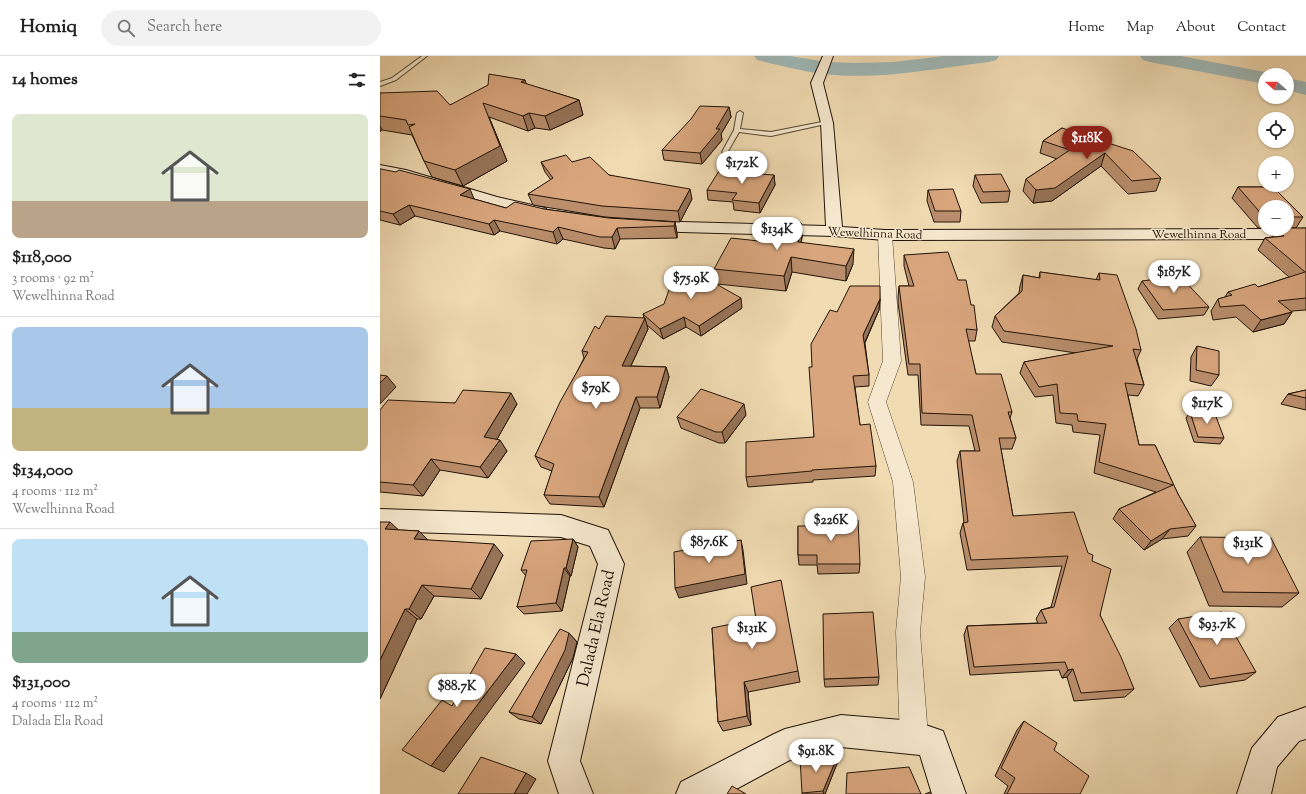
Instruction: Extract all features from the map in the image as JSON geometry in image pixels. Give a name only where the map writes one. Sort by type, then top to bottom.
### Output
[{"type":"street","points":[[828,57],[818,77],[817,83],[827,123],[834,231]]},
{"type":"street","points":[[380,169],[402,173],[494,201],[551,214]]},
{"type":"street","name":"Wewelhinna Road","points":[[631,225],[834,231],[886,235],[1306,234]]},
{"type":"street","points":[[886,235],[892,361],[877,402],[903,482],[913,577],[908,632],[914,737]]},
{"type":"street","name":"Dalada Ela Road","points":[[380,520],[561,526],[599,538],[611,564],[564,761],[576,794]]},
{"type":"street","points":[[1254,794],[1263,759],[1289,728],[1306,723]]},
{"type":"street","points":[[693,794],[785,745],[841,731],[914,737],[932,742],[949,794]]},
{"type":"lane","points":[[380,84],[394,79],[425,56]]},
{"type":"lane","points":[[725,152],[737,130],[740,113]]},
{"type":"lane","points":[[737,130],[770,134],[827,123]]},
{"type":"building","points":[[489,74],[525,80],[521,82],[579,100],[545,116],[529,113],[523,116],[483,103],[500,146],[455,170],[424,161],[409,127],[415,124],[408,125],[406,120],[380,116],[380,93],[437,91],[450,105],[488,85]]},
{"type":"building","points":[[700,106],[729,107],[716,129],[720,129],[700,153],[662,150],[691,119]]},
{"type":"building","points":[[1062,128],[1133,151],[1161,178],[1132,181],[1105,153],[1055,188],[1036,190],[1026,179],[1070,150],[1043,141]]},
{"type":"building","points":[[566,155],[572,162],[590,157],[609,175],[690,189],[678,211],[602,206],[528,194],[553,178],[541,162]]},
{"type":"building","points":[[380,169],[396,172],[399,170],[470,189],[460,195],[506,208],[515,202],[544,209],[609,218],[675,222],[674,226],[617,228],[612,237],[600,237],[558,227],[553,232],[494,220],[489,224],[409,205],[393,214],[380,211]]},
{"type":"building","points":[[719,171],[774,175],[759,203],[732,200],[737,193],[707,190]]},
{"type":"building","points":[[1001,174],[1010,191],[983,192],[975,175]]},
{"type":"building","points":[[1238,187],[1258,187],[1258,192],[1278,192],[1286,200],[1258,200],[1258,210]]},
{"type":"building","points":[[953,189],[961,211],[935,211],[928,190]]},
{"type":"building","points":[[1294,208],[1303,217],[1294,217]]},
{"type":"building","points":[[764,222],[801,223],[798,242],[854,249],[846,266],[791,257],[784,276],[714,269],[731,238],[759,241]]},
{"type":"building","points":[[1294,228],[1306,228],[1306,298],[1278,301],[1292,312],[1261,320],[1244,305],[1220,307],[1218,299],[1232,295],[1228,292],[1255,284],[1258,287],[1305,272],[1265,238],[1294,236]]},
{"type":"building","points":[[948,252],[958,280],[966,280],[971,305],[974,305],[977,330],[966,329],[976,374],[1001,374],[1012,412],[1008,412],[1016,438],[999,438],[1013,516],[1074,512],[1088,553],[1093,555],[1092,561],[1111,569],[1100,615],[1121,657],[1134,689],[1081,693],[1073,669],[1068,670],[1065,662],[974,667],[967,626],[1047,623],[1041,610],[1054,607],[1068,556],[971,560],[963,523],[968,522],[960,451],[980,451],[972,415],[922,413],[920,364],[909,364],[899,286],[914,286],[904,255]]},
{"type":"building","points":[[677,267],[686,267],[741,298],[699,326],[684,317],[660,329],[643,314],[664,304]]},
{"type":"building","points":[[1040,272],[1100,280],[1099,273],[1117,275],[1136,329],[1141,350],[1133,349],[1144,385],[1125,383],[1139,445],[1155,445],[1178,494],[1196,526],[1170,529],[1151,541],[1119,509],[1173,485],[1099,462],[1106,424],[1078,421],[1077,414],[1060,413],[1057,384],[1039,387],[1024,362],[1113,346],[1004,331],[995,316],[1022,291],[1023,275],[1040,278]]},
{"type":"building","points":[[1180,276],[1209,307],[1163,310],[1142,281]]},
{"type":"building","points":[[850,286],[880,286],[880,299],[863,335],[869,375],[853,376],[860,425],[870,424],[876,466],[812,470],[746,477],[746,442],[814,437],[809,367],[812,367],[811,344],[830,310],[837,312]]},
{"type":"building","points":[[606,316],[645,318],[622,366],[666,367],[657,397],[636,397],[599,497],[544,495],[554,464],[535,456],[560,402],[588,352],[582,351],[595,326],[599,329]]},
{"type":"building","points":[[1197,346],[1219,351],[1219,375],[1196,370]]},
{"type":"building","points":[[380,375],[387,376],[380,383]]},
{"type":"building","points":[[701,389],[744,404],[722,432],[716,432],[677,417]]},
{"type":"building","points":[[463,390],[511,393],[484,437],[500,440],[480,467],[431,459],[413,485],[380,482],[380,410],[388,400],[455,403]]},
{"type":"building","points":[[1306,390],[1306,398],[1288,394]]},
{"type":"building","points":[[1190,412],[1215,414],[1224,438],[1198,437]]},
{"type":"building","points":[[858,520],[860,564],[817,564],[817,555],[798,555],[798,526],[817,526],[817,521]]},
{"type":"building","points":[[380,522],[390,522],[385,529],[419,531],[414,539],[494,544],[471,589],[422,585],[409,609],[405,609],[380,660]]},
{"type":"building","points":[[1200,537],[1271,538],[1299,593],[1223,592]]},
{"type":"building","points":[[573,539],[566,568],[564,568],[556,603],[517,607],[527,570],[521,570],[531,541]]},
{"type":"building","points":[[741,540],[745,574],[675,588],[674,552]]},
{"type":"building","points":[[781,580],[798,671],[744,682],[747,716],[718,722],[712,628],[756,619],[751,587]]},
{"type":"building","points":[[873,612],[879,677],[824,679],[823,614]]},
{"type":"building","points":[[1222,612],[1256,672],[1210,679],[1178,619]]},
{"type":"building","points":[[560,629],[569,633],[565,650],[532,717],[509,712]]},
{"type":"building","points":[[485,648],[516,654],[431,766],[402,750],[442,700],[452,706]]},
{"type":"building","points":[[1024,721],[1057,743],[1054,750],[1089,776],[1080,794],[1007,794],[1015,778],[1001,768]]},
{"type":"building","points":[[838,755],[823,791],[802,793],[800,758]]},
{"type":"building","points":[[481,757],[526,773],[514,794],[458,794]]},
{"type":"building","points":[[909,767],[921,794],[846,794],[847,773]]},
{"type":"building","points":[[732,786],[746,794],[727,794]]},
{"type":"waterway","points":[[764,56],[818,67],[855,70],[894,68],[989,56]]},
{"type":"waterway","points":[[1150,56],[1258,77]]},
{"type":"waterway","points":[[1294,86],[1306,89]]}]
